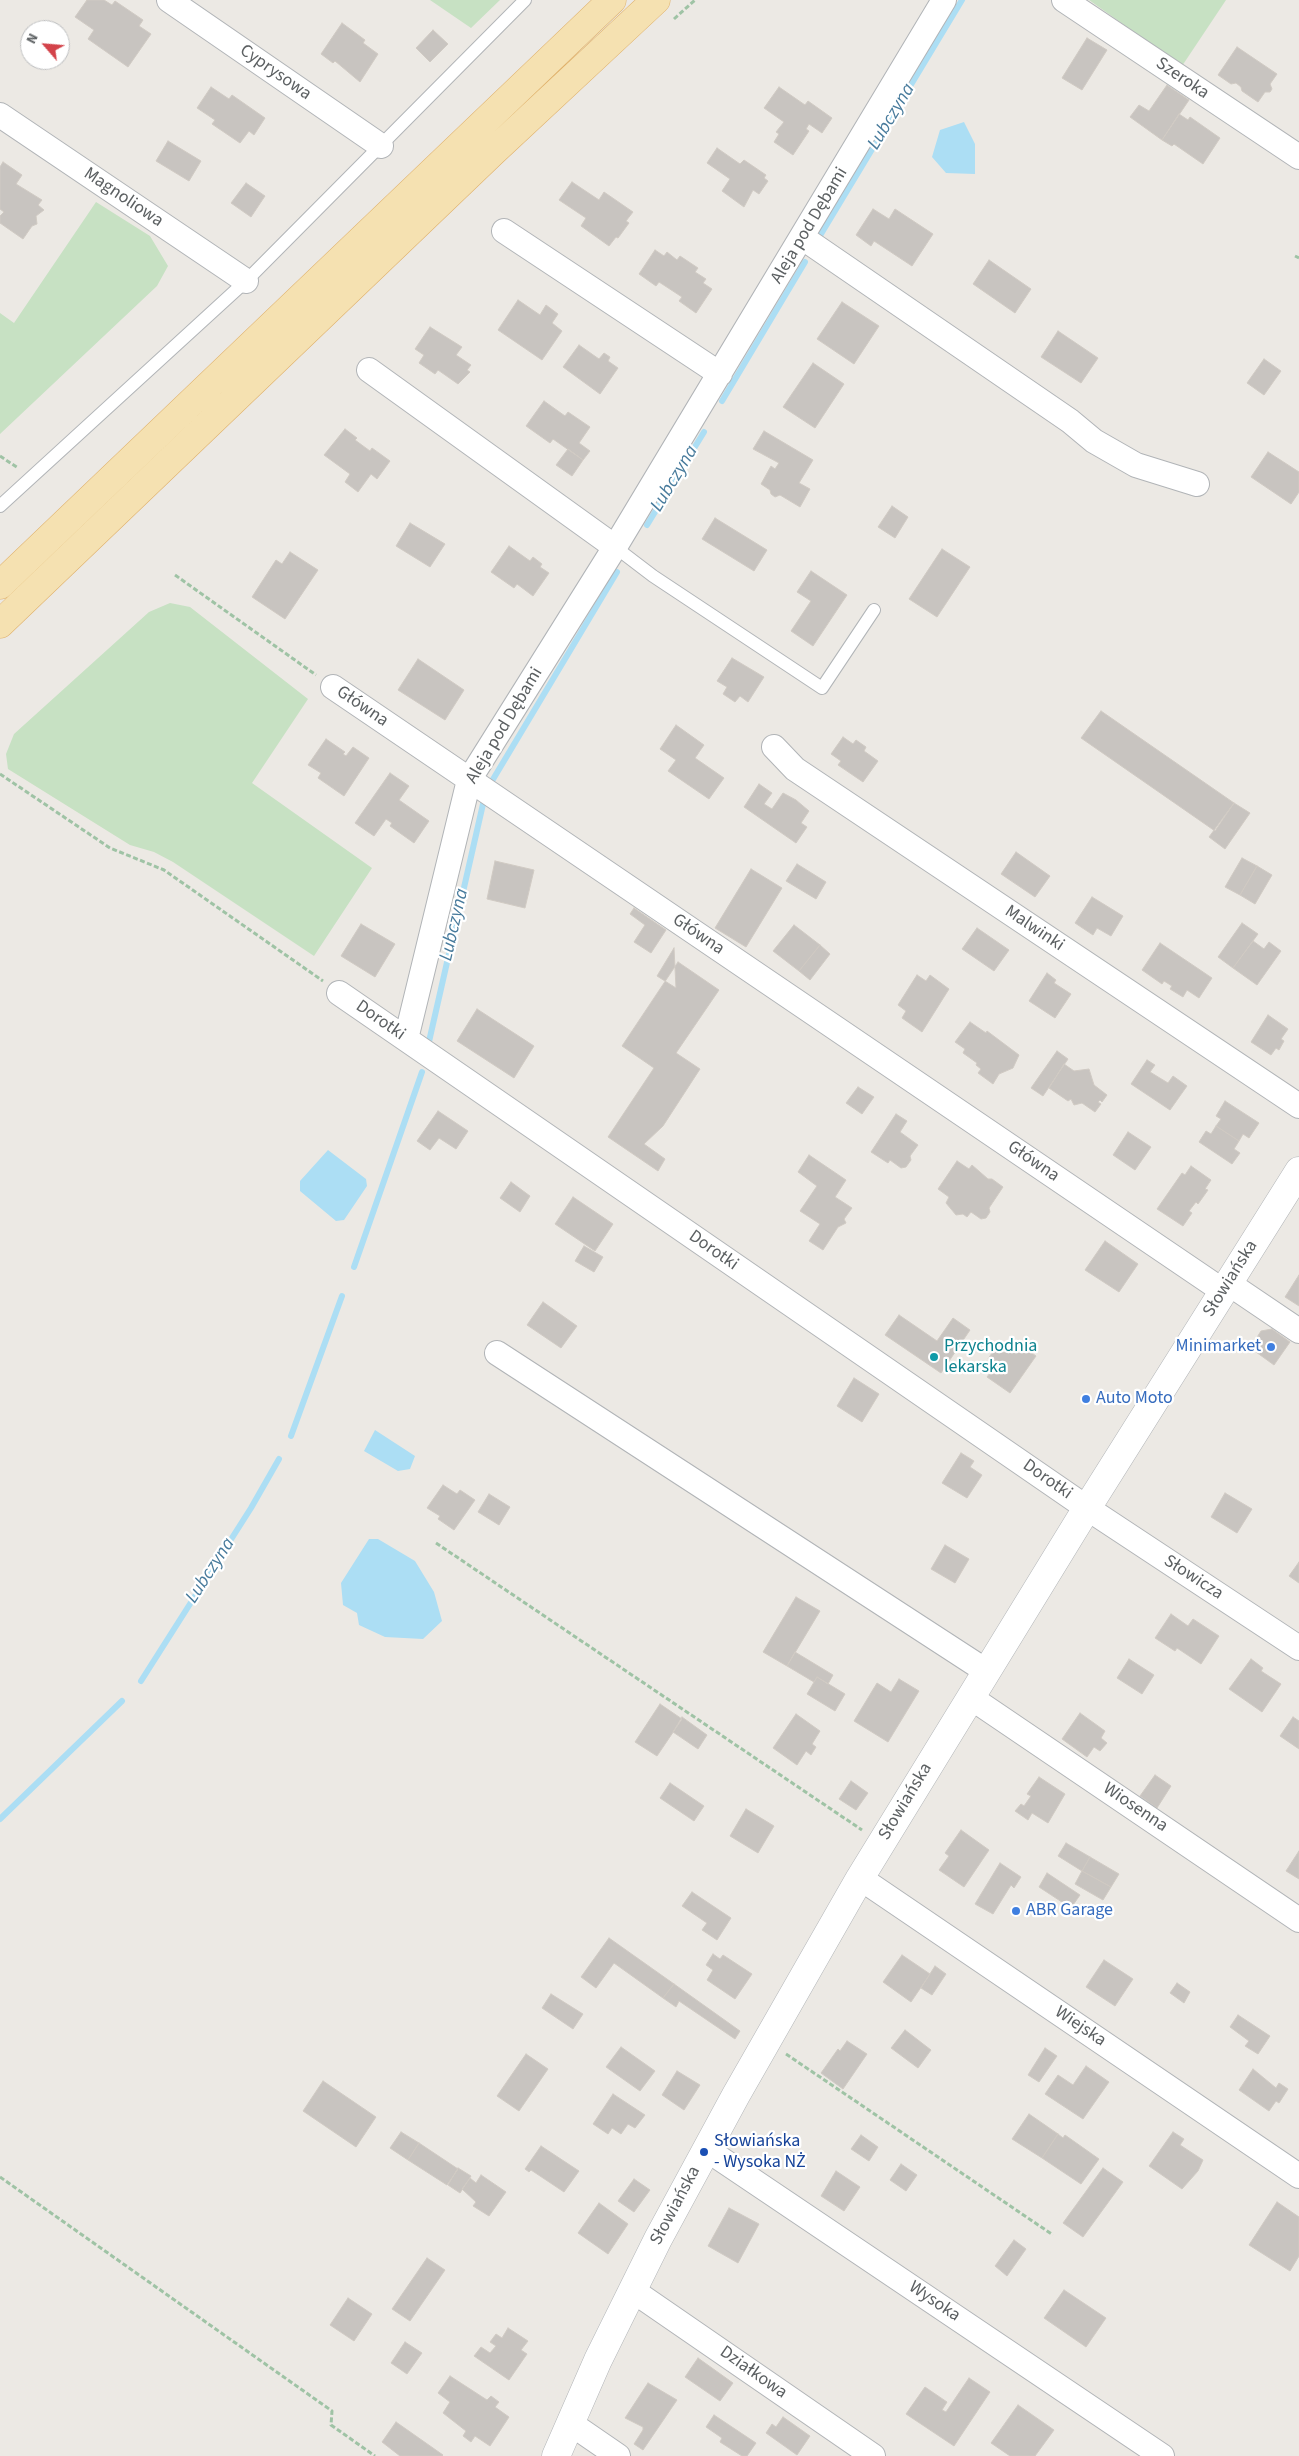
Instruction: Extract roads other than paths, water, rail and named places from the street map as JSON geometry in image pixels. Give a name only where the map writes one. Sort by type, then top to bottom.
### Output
[{"type":"main road","points":[[0,585],[612,0]]},
{"type":"main road","points":[[0,624],[486,158],[656,0]]},
{"type":"street","name":"Cyprysowa","points":[[169,0],[381,146]]},
{"type":"street","name":"Aleja pod Dębami","points":[[406,1039],[469,780],[615,547],[803,238],[944,0]]},
{"type":"street","name":"Szeroka","points":[[1064,0],[1299,157]]},
{"type":"street","name":"Magnoliowa","points":[[0,115],[246,281]]},
{"type":"street","points":[[504,231],[720,374]]},
{"type":"street","points":[[803,238],[1070,422],[1094,441],[1136,465],[1197,484]]},
{"type":"street","points":[[369,370],[615,547]]},
{"type":"street","name":"Główna","points":[[332,687],[1226,1287],[1299,1331]]},
{"type":"street","name":"Malwinki","points":[[774,747],[795,769],[1299,1106]]},
{"type":"street","name":"Dorotki","points":[[339,993],[1087,1508]]},
{"type":"street","name":"Słowiańska","points":[[556,2456],[632,2290],[706,2149],[860,1878],[1087,1508],[1299,1171]]},
{"type":"street","points":[[497,1353],[986,1671]]},
{"type":"street","name":"Słowicza","points":[[1087,1508],[1299,1648]]},
{"type":"street","name":"Wiosenna","points":[[970,1697],[1299,1920]]},
{"type":"street","name":"Wiejska","points":[[860,1878],[1299,2176]]},
{"type":"street","name":"Wysoka","points":[[706,2149],[1162,2456]]},
{"type":"street","name":"Działkowa","points":[[632,2290],[873,2456]]},
{"type":"street","points":[[570,2423],[618,2456]]},
{"type":"lane","points":[[0,506],[246,281],[525,0]]},
{"type":"lane","points":[[615,547],[653,576],[822,688],[874,610]]},
{"type":"water","points":[[964,122],[975,144],[975,174],[946,173],[932,157],[940,130]]},
{"type":"water","points":[[328,1150],[366,1179],[367,1186],[344,1220],[336,1221],[300,1191],[300,1181]]},
{"type":"water","points":[[375,1430],[415,1456],[410,1469],[398,1471],[364,1451]]},
{"type":"water","points":[[369,1539],[378,1539],[415,1561],[434,1592],[442,1621],[423,1639],[385,1637],[359,1625],[357,1613],[343,1605],[341,1583]]},
{"type":"waterway","name":"Lubczyna","points":[[821,234],[962,0]]},
{"type":"waterway","name":"Lubczyna","points":[[722,401],[805,262]]},
{"type":"waterway","name":"Lubczyna","points":[[647,525],[704,432]]},
{"type":"waterway","name":"Lubczyna","points":[[492,781],[617,572]]},
{"type":"waterway","name":"Lubczyna","points":[[428,1046],[483,804]]},
{"type":"waterway","name":"Lubczyna","points":[[354,1267],[422,1072]]},
{"type":"waterway","name":"Lubczyna","points":[[291,1436],[342,1296]]},
{"type":"waterway","name":"Lubczyna","points":[[141,1681],[251,1508],[279,1459]]},
{"type":"waterway","name":"Lubczyna","points":[[0,1819],[122,1701]]},
{"type":"place","name":"Minimarket","points":[[1271,1347]]},
{"type":"place","name":"Przychodnia lekarska","points":[[934,1357]]},
{"type":"place","name":"Auto Moto","points":[[1086,1399]]},
{"type":"place","name":"ABR Garage","points":[[1016,1911]]},
{"type":"place","name":"Słowiańska - Wysoka NŻ","points":[[704,2152]]}]
